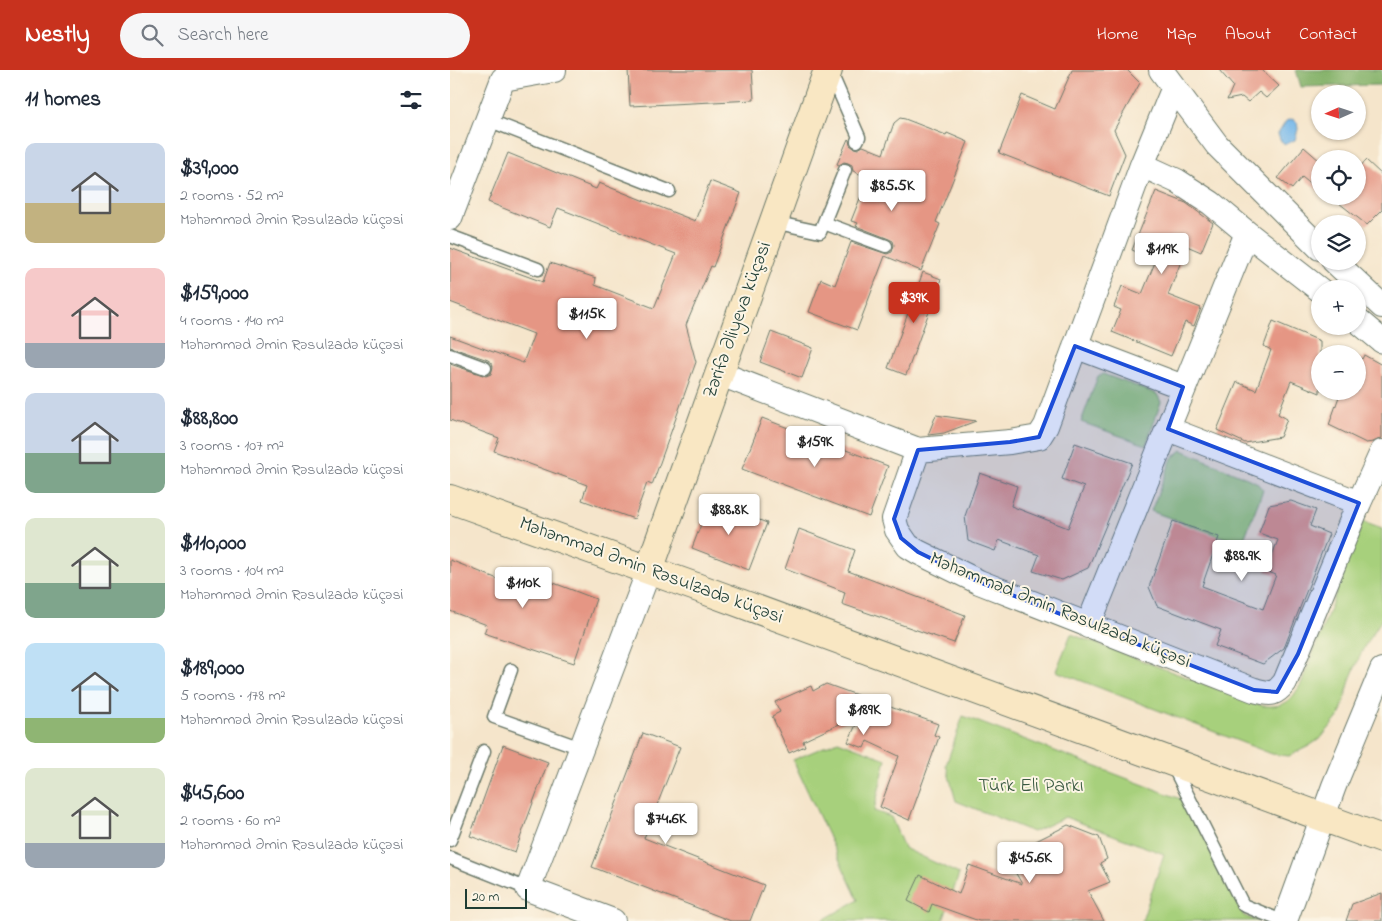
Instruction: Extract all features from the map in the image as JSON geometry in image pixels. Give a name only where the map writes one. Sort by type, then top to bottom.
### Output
[{"type":"main road","name":"Zərifə Əliyeva küçəsi","points":[[649,570],[718,373],[829,70]]},
{"type":"main road","name":"Məhəmməd Əmin Rəsulzadə küçəsi","points":[[450,498],[1382,839]]},
{"type":"street","points":[[450,218],[503,79],[554,70]]},
{"type":"street","points":[[718,373],[918,450],[1010,442],[1039,437],[1046,426],[1142,165],[1168,78]]},
{"type":"street","points":[[1168,78],[1217,146],[1311,239]]},
{"type":"street","points":[[1142,165],[1177,181],[1211,203],[1311,283]]},
{"type":"street","points":[[1088,626],[1248,233]]},
{"type":"street","points":[[1344,270],[1382,306]]},
{"type":"street","points":[[1366,328],[1382,341]]},
{"type":"street","points":[[1075,346],[1184,387]]},
{"type":"street","points":[[1168,429],[1359,503]]},
{"type":"street","name":"Məhəmməd Əmin Rəsulzadə küçəsi","points":[[918,450],[894,519],[896,530],[908,546],[979,582],[1088,626],[1254,690],[1269,694],[1277,692],[1285,682],[1382,452]]},
{"type":"street","points":[[613,921],[528,889],[649,570]]},
{"type":"street","points":[[1284,921],[1322,817],[1376,698],[1382,670]]},
{"type":"lane","points":[[829,70],[859,137],[857,141]]},
{"type":"lane","points":[[488,120],[669,191]]},
{"type":"lane","points":[[773,222],[820,232],[845,170]]},
{"type":"lane","points":[[824,223],[886,246]]},
{"type":"lane","points":[[450,236],[538,269]]},
{"type":"lane","points":[[450,355],[485,368]]},
{"type":"lane","points":[[511,670],[494,717],[581,748]]},
{"type":"lane","points":[[452,831],[484,751]]},
{"type":"lane","points":[[1171,762],[1243,905],[1284,921]]},
{"type":"lane","points":[[450,858],[528,889]]},
{"type":"highlighted area","points":[[1075,346],[1183,387],[1168,429],[1359,503],[1298,654],[1277,692],[1254,690],[979,582],[918,552],[901,538],[894,519],[918,450],[1010,442],[1039,437]]},
{"type":"green space","points":[[1296,70],[1382,70],[1382,85],[1311,85],[1311,87],[1301,87]]},
{"type":"green space","points":[[1103,374],[1157,394],[1161,402],[1146,445],[1081,422],[1098,376]]},
{"type":"green space","points":[[1182,450],[1256,482],[1263,490],[1242,544],[1151,511],[1172,458]]},
{"type":"green space","points":[[1363,522],[1382,529],[1382,619],[1364,647],[1351,677],[1340,715],[1321,738],[1289,756],[1272,754],[1056,671],[1071,634],[1263,706],[1283,704],[1295,694],[1302,682]]},
{"type":"green space","name":"Türk Eli Parkı","points":[[963,716],[1186,801],[1244,916],[1258,921],[1142,921],[1164,854],[1065,817],[1033,832],[956,801],[946,765]]},
{"type":"green space","points":[[838,741],[886,759],[874,811],[891,817],[904,848],[959,874],[943,921],[821,921],[858,900],[793,760]]},
{"type":"water","points":[[1292,119],[1297,122],[1298,129],[1295,140],[1285,144],[1280,140],[1278,134],[1286,121]]},
{"type":"building","points":[[628,70],[752,70],[754,100],[630,106]]},
{"type":"building","points":[[1072,70],[1127,70],[1140,83],[1114,130],[1125,154],[1109,196],[999,153],[1022,95],[1055,109]]},
{"type":"building","points":[[1219,70],[1262,70],[1279,86],[1266,98],[1259,92],[1248,102],[1242,97],[1227,100],[1233,86]]},
{"type":"building","points":[[900,118],[968,142],[936,222],[940,224],[921,271],[885,256],[857,330],[809,312],[821,279],[835,285],[851,242],[887,254],[892,252],[894,245],[893,241],[856,226],[858,223],[851,221],[868,178],[853,171],[852,165],[848,163],[837,164],[848,139],[850,145],[854,148],[858,149],[863,146],[883,154],[894,123]]},
{"type":"building","points":[[1304,147],[1311,153],[1311,184],[1302,177],[1292,189],[1278,178]]},
{"type":"building","points":[[508,153],[596,189],[599,183],[695,221],[710,181],[741,193],[713,267],[711,266],[686,325],[696,362],[652,485],[647,483],[634,519],[582,500],[587,485],[494,451],[499,438],[450,420],[450,364],[486,376],[491,374],[493,367],[492,363],[488,360],[450,347],[450,336],[523,363],[534,334],[450,302],[450,248],[543,282],[550,263],[596,278],[595,285],[654,308],[676,254],[558,208],[550,227],[488,202]]},
{"type":"building","points":[[1366,160],[1382,175],[1382,210],[1367,225],[1366,215],[1354,215],[1341,205],[1366,205]]},
{"type":"building","points":[[1156,191],[1186,203],[1213,223],[1201,252],[1187,246],[1168,295],[1201,308],[1194,326],[1185,322],[1171,356],[1112,332],[1121,310],[1114,307],[1122,286],[1142,294],[1156,260],[1132,250]]},
{"type":"building","points":[[923,272],[941,279],[906,375],[888,368]]},
{"type":"building","points":[[1273,321],[1320,341],[1320,345],[1311,345],[1311,389],[1291,381],[1278,414],[1287,419],[1280,437],[1245,443],[1217,430],[1237,382],[1256,390],[1271,350],[1264,346]]},
{"type":"building","points":[[771,332],[813,348],[802,378],[760,362]]},
{"type":"building","points":[[1366,356],[1382,365],[1382,438],[1366,443],[1329,425],[1338,400],[1366,400]]},
{"type":"building","points":[[936,415],[976,421],[944,433],[928,435]]},
{"type":"building","points":[[762,418],[888,466],[869,517],[742,469]]},
{"type":"building","points":[[1075,443],[1132,463],[1088,568],[1062,580],[1033,571],[1039,555],[999,540],[995,551],[968,541],[965,516],[980,473],[1017,486],[1011,506],[1068,528],[1084,487],[1062,479]]},
{"type":"building","points":[[710,501],[767,523],[749,570],[692,548]]},
{"type":"building","points":[[1291,501],[1316,510],[1310,526],[1329,534],[1284,648],[1263,664],[1215,646],[1221,630],[1157,606],[1149,587],[1173,521],[1219,537],[1202,586],[1263,609],[1276,575],[1266,571],[1278,540],[1259,533],[1269,505]]},
{"type":"building","points":[[799,529],[855,550],[848,571],[965,615],[954,643],[842,604],[845,592],[785,569]]},
{"type":"building","points":[[450,560],[503,581],[509,566],[596,599],[574,663],[484,633],[487,625],[450,611]]},
{"type":"building","points":[[826,684],[938,724],[934,735],[939,737],[909,820],[880,807],[899,756],[867,741],[864,748],[848,742],[861,714],[803,741],[805,746],[789,753],[772,716],[780,712],[775,702],[811,686],[813,691]]},
{"type":"building","points":[[643,733],[680,747],[644,838],[764,885],[750,921],[731,921],[592,867]]},
{"type":"building","points":[[503,745],[548,762],[515,852],[470,836]]},
{"type":"building","points":[[1068,825],[1099,837],[1107,859],[1100,863],[1110,882],[1088,891],[1104,921],[979,921],[932,904],[929,912],[908,901],[920,875],[959,894],[969,865],[1022,884],[1006,856]]},
{"type":"building","points":[[1382,893],[1382,921],[1346,921],[1352,904]]}]
